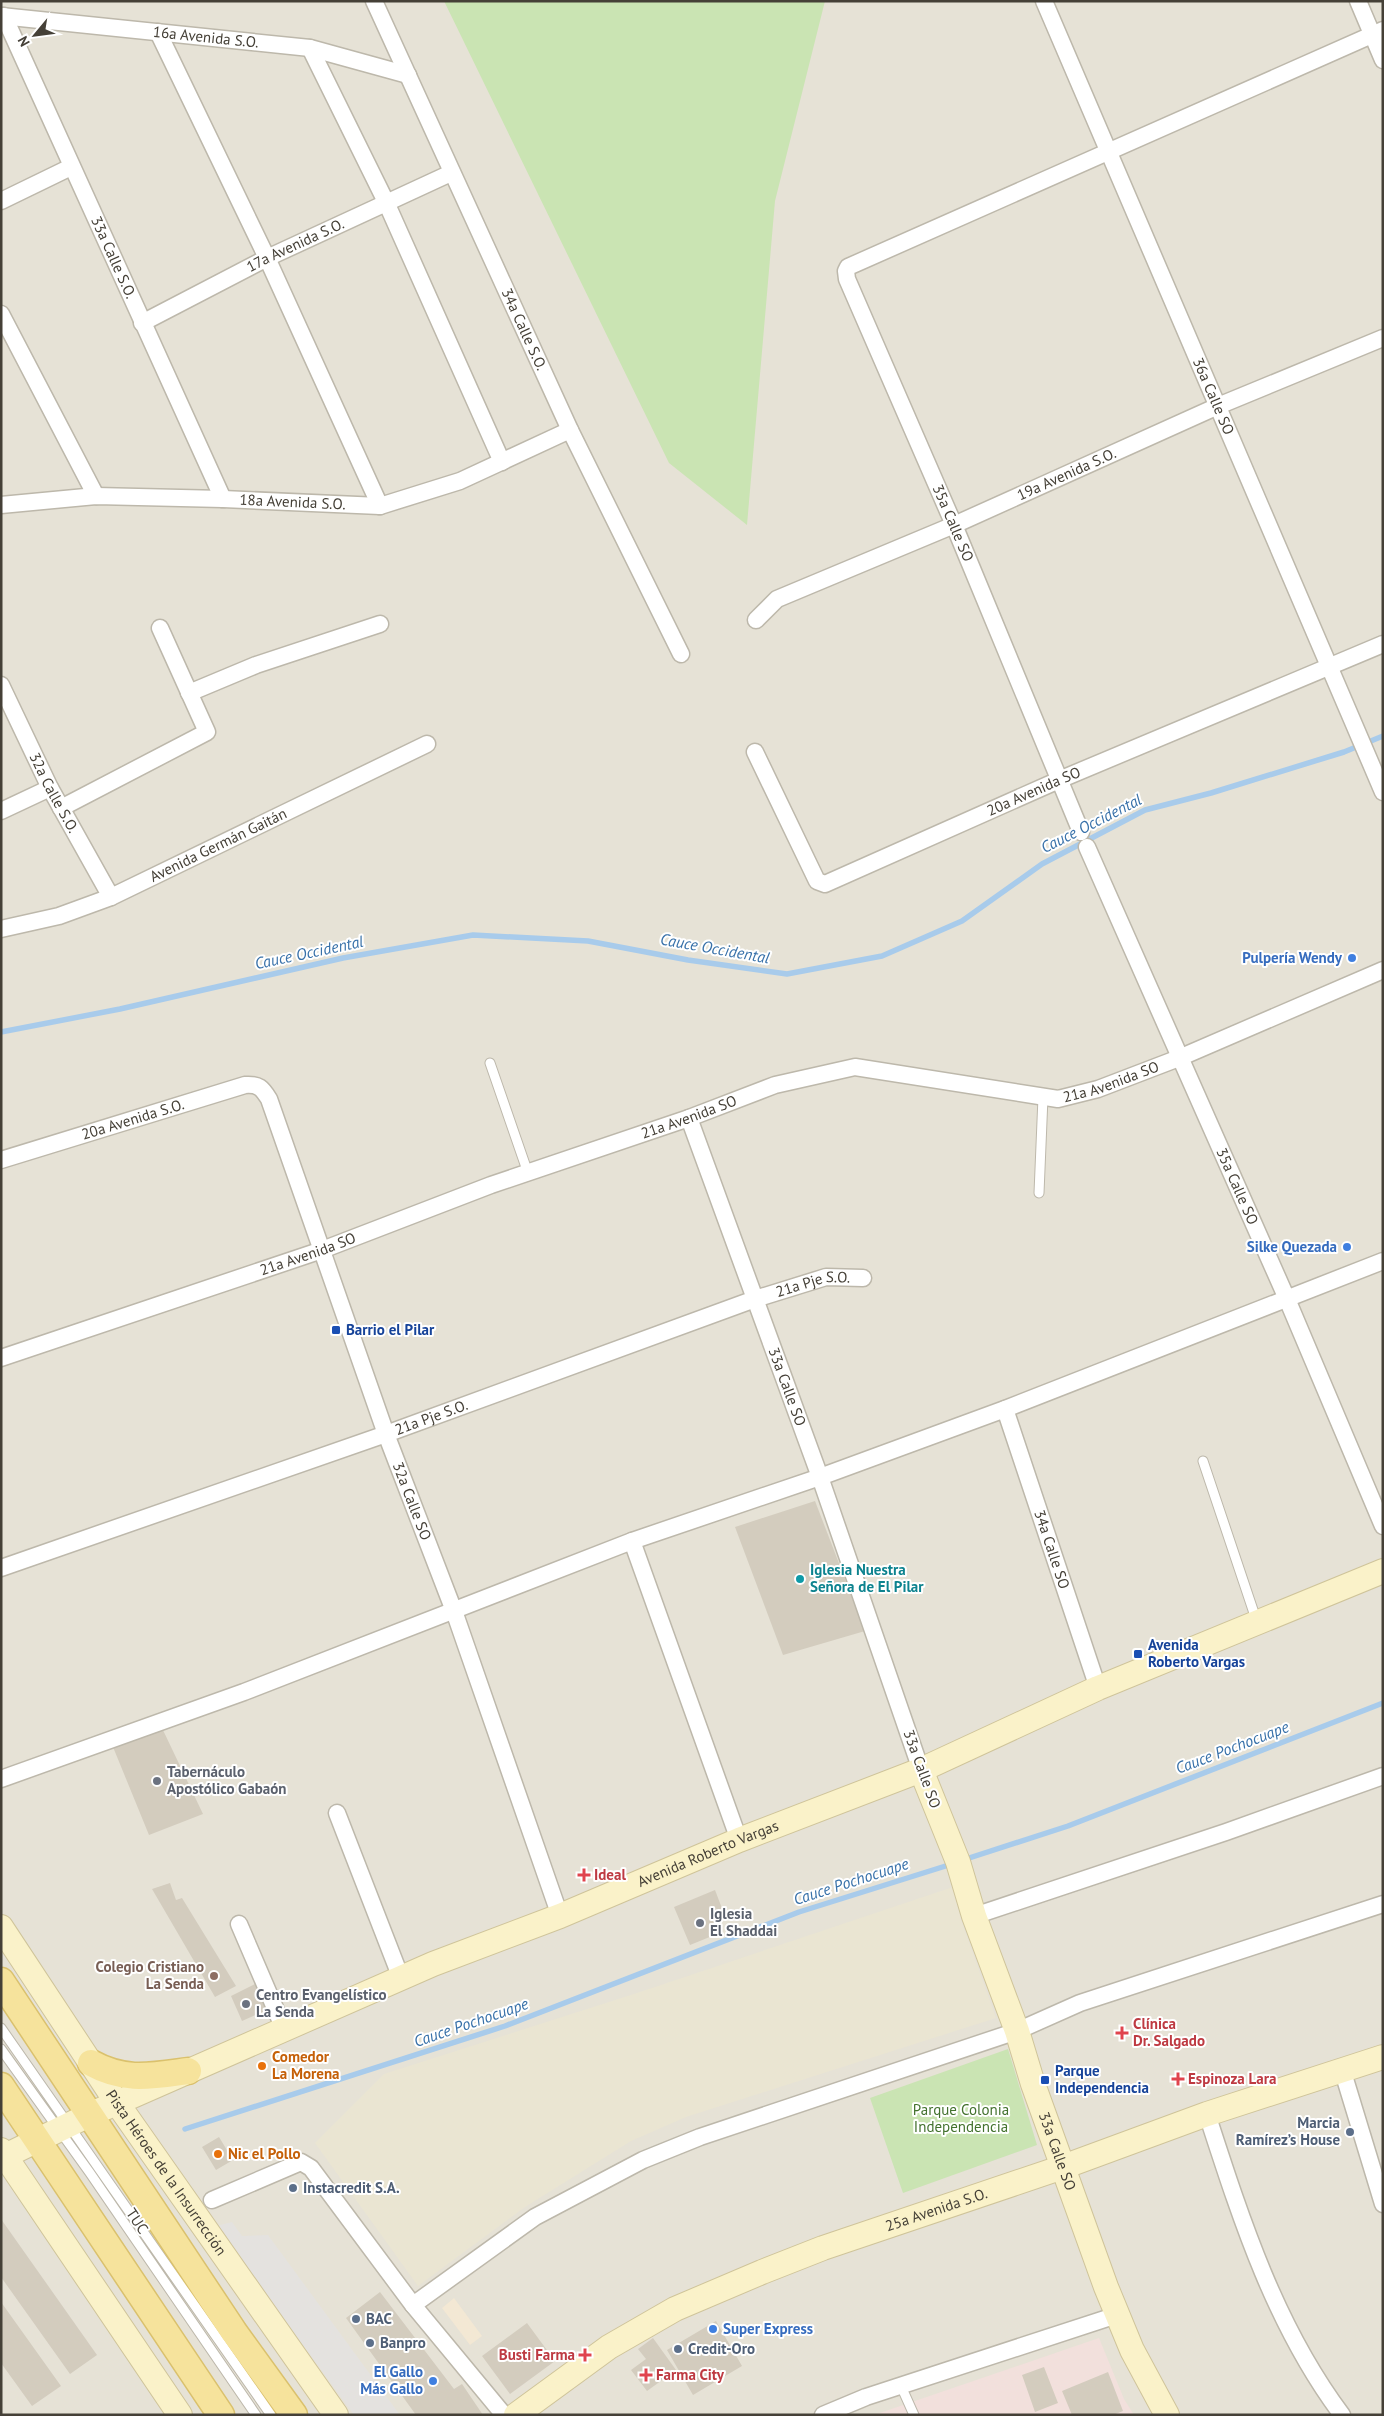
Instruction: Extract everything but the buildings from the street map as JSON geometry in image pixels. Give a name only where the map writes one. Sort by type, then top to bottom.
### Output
[{"type":"main road","name":"Pista Héroes de la Insurrección","points":[[1,1981],[63,2128],[221,2415]]},
{"type":"main road","points":[[91,2063],[108,2072],[132,2077],[188,2071]]},
{"type":"main road","name":"Pista Héroes de la Insurrección","points":[[1,2086],[63,2128],[234,2332],[294,2415]]},
{"type":"street","name":"34a Calle S.O.","points":[[374,1],[570,430],[681,654]]},
{"type":"street","name":"36a Calle SO","points":[[1044,1],[1383,792]]},
{"type":"street","points":[[1358,1],[1378,32],[1383,60]]},
{"type":"street","name":"16a Avenida S.O.","points":[[3,16],[310,48],[408,75]]},
{"type":"street","name":"33a Calle S.O.","points":[[3,16],[223,498]]},
{"type":"street","points":[[158,32],[267,258],[380,506]]},
{"type":"street","points":[[1109,152],[1378,32]]},
{"type":"street","points":[[310,48],[386,202],[502,462]]},
{"type":"street","name":"35a Calle SO","points":[[1081,832],[954,525],[847,279],[846,271],[848,267],[1109,152]]},
{"type":"street","points":[[1,201],[71,167]]},
{"type":"street","name":"17a Avenida S.O.","points":[[142,323],[267,258],[451,173]]},
{"type":"street","points":[[1,314],[96,496]]},
{"type":"street","name":"19a Avenida S.O.","points":[[756,620],[777,599],[954,525],[1218,406],[1383,338]]},
{"type":"street","name":"18a Avenida S.O.","points":[[1,505],[96,496],[223,498],[380,506],[460,482],[570,430]]},
{"type":"street","points":[[189,693],[256,665],[380,624]]},
{"type":"street","points":[[61,808],[207,732],[160,628]]},
{"type":"street","name":"20a Avenida SO","points":[[755,752],[817,881],[825,884],[1058,780],[1383,644]]},
{"type":"street","name":"32a Calle S.O.","points":[[1,685],[50,788],[110,897]]},
{"type":"street","name":"Avenida Germán Gaitán","points":[[1,929],[59,916],[110,897],[427,744]]},
{"type":"street","points":[[1,811],[50,788]]},
{"type":"street","name":"35a Calle SO","points":[[1087,847],[1287,1299],[1383,1526]]},
{"type":"street","name":"21a Avenida SO","points":[[1,1358],[322,1250],[491,1185],[690,1118],[775,1085],[855,1067],[1058,1099],[1098,1089],[1179,1058],[1383,970]]},
{"type":"street","name":"20a Avenida S.O.","points":[[1,1160],[245,1085],[255,1084],[262,1088]]},
{"type":"street","name":"32a Calle SO","points":[[262,1088],[269,1100],[386,1434],[454,1611],[560,1916]]},
{"type":"street","name":"33a Calle SO","points":[[690,1118],[820,1477],[921,1770],[958,1862],[974,1916],[1063,2166],[1132,2350],[1167,2415]]},
{"type":"street","points":[[1,1779],[244,1692],[632,1541],[820,1477],[1005,1409],[1383,1261]]},
{"type":"street","name":"21a Pje S.O.","points":[[1,1568],[386,1434],[755,1299],[826,1277],[863,1278]]},
{"type":"street","name":"34a Calle SO","points":[[1005,1409],[1098,1688]]},
{"type":"street","points":[[632,1541],[739,1840]]},
{"type":"street","name":"Avenida Roberto Vargas","points":[[2,2155],[401,1978],[560,1916],[739,1840],[921,1770],[1098,1688],[1383,1571]]},
{"type":"street","points":[[974,1916],[1383,1776]]},
{"type":"street","points":[[337,1813],[401,1978]]},
{"type":"street","points":[[413,2305],[535,2217],[642,2160],[700,2137],[1016,2030],[1080,2003],[1383,1904]]},
{"type":"street","points":[[239,1924],[281,2022]]},
{"type":"street","name":"Pista Héroes de la Insurrección","points":[[1,1927],[117,2103],[336,2415]]},
{"type":"street","name":"25a Avenida S.O.","points":[[516,2415],[609,2347],[675,2309],[823,2248],[1063,2166],[1207,2114],[1383,2057]]},
{"type":"street","points":[[1342,2069],[1383,2204]]},
{"type":"street","points":[[1207,2114],[1233,2195],[1261,2272],[1290,2333],[1328,2396],[1342,2415]]},
{"type":"street","points":[[2,2155],[180,2415]]},
{"type":"street","points":[[212,2200],[301,2162],[311,2168],[413,2305],[504,2415]]},
{"type":"street","points":[[823,2415],[901,2386],[1118,2315]]},
{"type":"lane","points":[[490,1062],[528,1173]]},
{"type":"lane","points":[[1039,1193],[1043,1097]]},
{"type":"lane","points":[[1203,1461],[1257,1622]]},
{"type":"lane","name":"TUC","points":[[1,2028],[63,2128],[256,2415]]},
{"type":"lane","name":"TUC","points":[[1,2049],[63,2128],[270,2415]]},
{"type":"lane","points":[[901,2386],[914,2415]]},
{"type":"shaded area","points":[[1,1],[1383,1],[1383,2415],[1,2415]]},
{"type":"shaded area","points":[[953,1887],[961,1920],[996,2018],[686,2117],[631,2141],[525,2207],[418,2286],[315,2143],[384,2074],[637,1993]]},
{"type":"shaded area","points":[[232,2222],[242,2236],[268,2235],[400,2415],[354,2415],[216,2226]]},
{"type":"shaded area","points":[[454,2298],[482,2336],[470,2345],[442,2308]]},
{"type":"shaded area","points":[[1099,2338],[1124,2399],[1134,2415],[874,2415]]},
{"type":"green space","points":[[444,1],[825,1],[775,201],[747,525],[669,463]]},
{"type":"green space","name":"Parque Colonia Independencia","points":[[1008,2049],[1037,2145],[903,2193],[870,2098]]},
{"type":"waterway","name":"Cauce Occidental","points":[[1,1032],[120,1009],[343,958],[473,935],[588,941],[688,960],[787,974],[882,956],[962,921],[1042,864],[1145,810],[1211,793],[1344,752],[1383,736]]},
{"type":"waterway","name":"Cauce Pochocuape","points":[[963,1860],[1068,1826],[1383,1703]]},
{"type":"waterway","name":"Cauce Pochocuape","points":[[185,2129],[505,2026],[799,1912],[952,1864]]},
{"type":"place","name":"Pulpería Wendy","points":[[1352,958]]},
{"type":"place","name":"Silke Quezada","points":[[1347,1247]]},
{"type":"place","name":"Barrio el Pilar","points":[[336,1330]]},
{"type":"place","name":"Iglesia Nuestra Señora de El Pilar","points":[[800,1579]]},
{"type":"place","name":"Avenida Roberto Vargas","points":[[1138,1654]]},
{"type":"place","name":"Tabernáculo Apostólico Gabaón","points":[[157,1781]]},
{"type":"place","name":"Ideal","points":[[584,1875]]},
{"type":"place","name":"Iglesia El Shaddai","points":[[700,1923]]},
{"type":"place","name":"Colegio Cristiano La Senda","points":[[214,1976]]},
{"type":"place","name":"Centro Evangelístico La Senda","points":[[246,2004]]},
{"type":"place","name":"Clínica Dr. Salgado","points":[[1122,2033]]},
{"type":"place","name":"Comedor La Morena","points":[[262,2066]]},
{"type":"place","name":"Espinoza Lara","points":[[1178,2079]]},
{"type":"place","name":"Parque Independencia","points":[[1045,2080]]},
{"type":"place","name":"Marcia Ramírez’s House","points":[[1350,2132]]},
{"type":"place","name":"Nic el Pollo","points":[[218,2154]]},
{"type":"place","name":"Instacredit S.A.","points":[[293,2188]]},
{"type":"place","name":"BAC","points":[[356,2319]]},
{"type":"place","name":"Super Express","points":[[713,2329]]},
{"type":"place","name":"Banpro","points":[[370,2343]]},
{"type":"place","name":"Credit-Oro","points":[[678,2349]]},
{"type":"place","name":"Busti Farma","points":[[585,2355]]},
{"type":"place","name":"Farma City","points":[[646,2375]]},
{"type":"place","name":"El Gallo Más Gallo","points":[[433,2381]]}]
